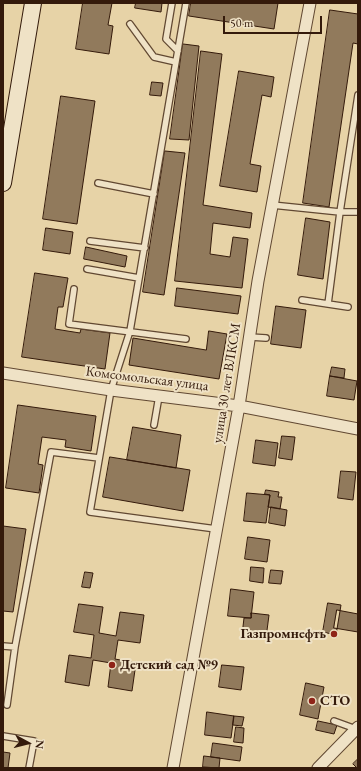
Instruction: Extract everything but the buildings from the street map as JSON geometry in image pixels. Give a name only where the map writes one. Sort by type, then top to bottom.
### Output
[{"type":"main road","points":[[3,182],[33,3]]},
{"type":"street","name":"улица 30 лет ВЛКСМ","points":[[173,768],[239,406],[272,205],[310,3]]},
{"type":"street","name":"Комсомольская улица","points":[[3,373],[111,390],[239,406],[358,429]]},
{"type":"street","points":[[318,768],[357,728]]},
{"type":"lane","points":[[172,3],[166,39],[178,51]]},
{"type":"lane","points":[[186,3],[130,331],[111,390],[90,512],[216,529]]},
{"type":"lane","points":[[130,24],[154,58],[176,62]]},
{"type":"lane","points":[[328,304],[358,95]]},
{"type":"lane","points":[[98,183],[154,194]]},
{"type":"lane","points":[[272,205],[340,212],[358,212]]},
{"type":"lane","points":[[90,241],[144,248]]},
{"type":"lane","points":[[87,269],[139,278]]},
{"type":"lane","points":[[74,289],[68,324],[186,339]]},
{"type":"lane","points":[[302,300],[348,307]]},
{"type":"lane","points":[[250,337],[266,338]]},
{"type":"lane","points":[[154,425],[159,396]]},
{"type":"lane","points":[[7,705],[15,648],[51,452],[99,458]]},
{"type":"lane","points":[[3,646],[15,648]]},
{"type":"lane","points":[[334,721],[357,728]]},
{"type":"lane","points":[[3,736],[34,741],[29,768]]},
{"type":"place","name":"Газпромнефть","points":[[334,634]]},
{"type":"place","name":"Детский сад №9","points":[[112,665]]},
{"type":"place","name":"СТО","points":[[312,701]]}]
